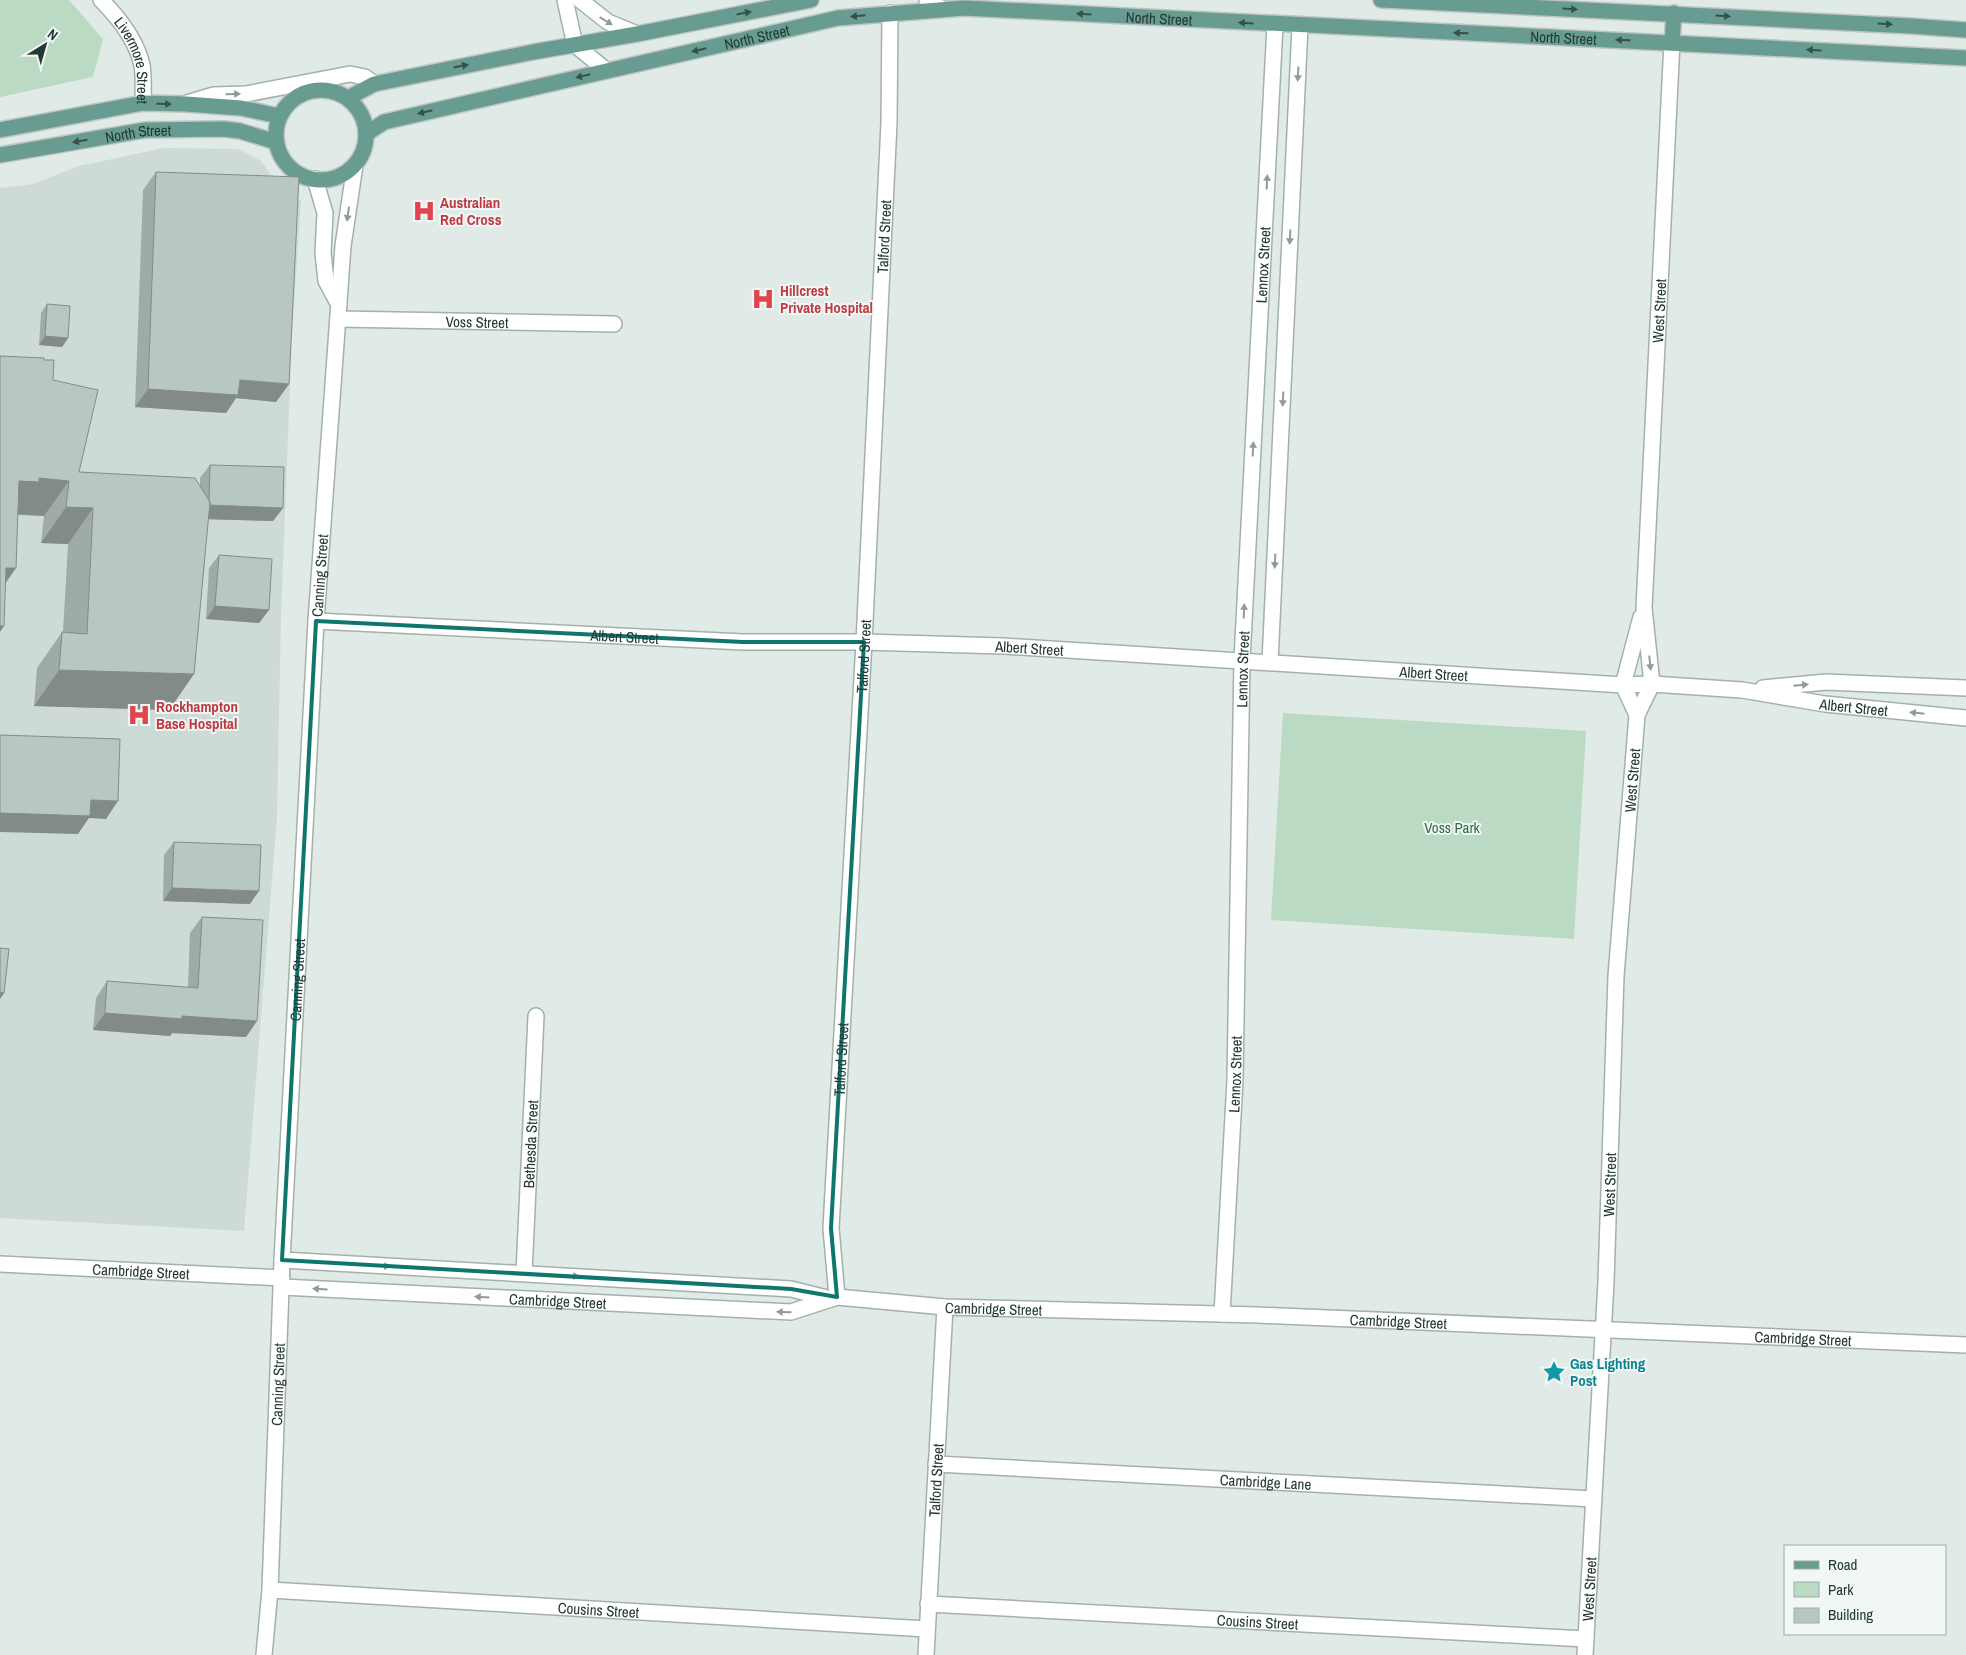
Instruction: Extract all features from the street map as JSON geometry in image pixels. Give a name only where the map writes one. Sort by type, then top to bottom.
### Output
[{"type":"main road","name":"North Street","points":[[348,98],[374,84],[811,0]]},
{"type":"main road","name":"North Street","points":[[1381,0],[1600,5],[1674,13],[1966,30]]},
{"type":"main road","name":"North Street","points":[[366,134],[384,122],[838,18],[942,8],[1672,42],[1966,58]]},
{"type":"main road","name":"West Street","points":[[1672,42],[1674,13]]},
{"type":"main road","points":[[319,89],[334,91],[348,98],[362,115],[366,134],[362,154],[355,165],[343,174],[330,179],[315,180],[300,175],[288,166],[279,153],[276,142],[279,116],[292,100],[304,92],[319,89]]},
{"type":"main road","name":"North Street","points":[[0,130],[143,103],[241,108],[279,116]]},
{"type":"main road","name":"Livermore Street","points":[[143,103],[145,130]]},
{"type":"main road","name":"North Street","points":[[0,155],[145,130],[224,129],[240,131],[276,142]]},
{"type":"street","name":"Livermore Street","points":[[101,0],[117,16],[135,44],[142,66],[143,103]]},
{"type":"street","points":[[565,0],[575,46],[606,70]]},
{"type":"street","points":[[580,0],[608,22],[637,34]]},
{"type":"street","points":[[927,0],[942,8]]},
{"type":"street","name":"Talford Street","points":[[834,1298],[831,1228],[864,642],[890,123],[890,13]]},
{"type":"street","name":"Lennox Street","points":[[1222,1314],[1235,1080],[1242,660],[1275,24]]},
{"type":"street","name":"Lennox Street","points":[[1270,662],[1300,26]]},
{"type":"street","name":"West Street","points":[[1584,1655],[1604,1331],[1616,976],[1636,715],[1652,684],[1644,608],[1672,42]]},
{"type":"street","name":"North Street","points":[[186,104],[214,95],[256,92],[350,74],[364,77],[374,84]]},
{"type":"street","name":"Canning Street","points":[[264,1655],[270,1590],[282,1260],[316,621],[343,246],[355,165]]},
{"type":"street","points":[[315,180],[325,213],[323,253],[326,281],[339,312]]},
{"type":"street","name":"Voss Street","points":[[339,312],[614,324]]},
{"type":"street","name":"West Street","points":[[1636,715],[1623,684],[1644,608]]},
{"type":"street","name":"Albert Street","points":[[316,621],[743,642],[864,642],[1003,646],[1623,684],[1652,684],[1742,690],[1825,704],[1966,718]]},
{"type":"street","name":"Albert Street","points":[[1742,690],[1826,682],[1966,688]]},
{"type":"street","name":"Bethesda Street","points":[[524,1273],[536,1016]]},
{"type":"street","name":"Cambridge Street","points":[[282,1260],[791,1289],[834,1298],[945,1307],[1222,1314],[1604,1331],[1966,1344]]},
{"type":"street","name":"Cambridge Street","points":[[0,1264],[791,1312],[834,1298]]},
{"type":"street","name":"Talford Street","points":[[926,1655],[945,1307]]},
{"type":"street","name":"Cambridge Lane","points":[[936,1464],[1594,1499]]},
{"type":"street","name":"Cousins Street","points":[[270,1590],[927,1629]]},
{"type":"street","name":"Cousins Street","points":[[928,1604],[1586,1639]]},
{"type":"highlighted area","points":[[316,621],[743,642],[864,642],[831,1228],[837,1297],[791,1289],[282,1260]]},
{"type":"shaded area","name":"Rockhampton Base Hospital","points":[[164,148],[238,149],[261,161],[278,185],[301,201],[292,334],[281,614],[277,817],[244,1231],[0,1218],[0,188],[33,184],[79,166]]},
{"type":"green space","points":[[0,0],[69,0],[103,39],[93,77],[0,97]]},
{"type":"green space","name":"Voss Park","points":[[1283,713],[1586,731],[1574,939],[1271,920]]},
{"type":"building","points":[[156,172],[299,177],[289,384],[240,380],[238,395],[148,389]]},
{"type":"building","points":[[47,304],[70,306],[68,338],[45,336]]},
{"type":"building","points":[[0,356],[54,360],[53,380],[98,390],[79,472],[195,478],[210,502],[194,674],[59,670],[62,632],[87,634],[93,508],[66,507],[69,481],[39,478],[39,482],[19,481],[16,568],[6,568],[4,626],[0,626]]},
{"type":"building","points":[[210,465],[284,467],[283,508],[210,505]]},
{"type":"building","points":[[219,555],[272,559],[269,610],[215,606]]},
{"type":"building","points":[[0,735],[120,739],[118,801],[91,800],[90,816],[0,813]]},
{"type":"building","points":[[174,842],[261,845],[259,891],[172,888]]},
{"type":"building","points":[[202,917],[263,920],[257,1021],[182,1016],[182,1019],[105,1013],[107,981],[198,988]]},
{"type":"building","points":[[0,948],[9,949],[4,993],[0,992]]},
{"type":"place","name":"Australian Red Cross","points":[[424,211]]},
{"type":"place","name":"Hillcrest Private Hospital","points":[[763,299]]},
{"type":"place","name":"Rockhampton Base Hospital","points":[[139,715]]},
{"type":"place","name":"Gas Lighting Post","points":[[1554,1372]]}]
